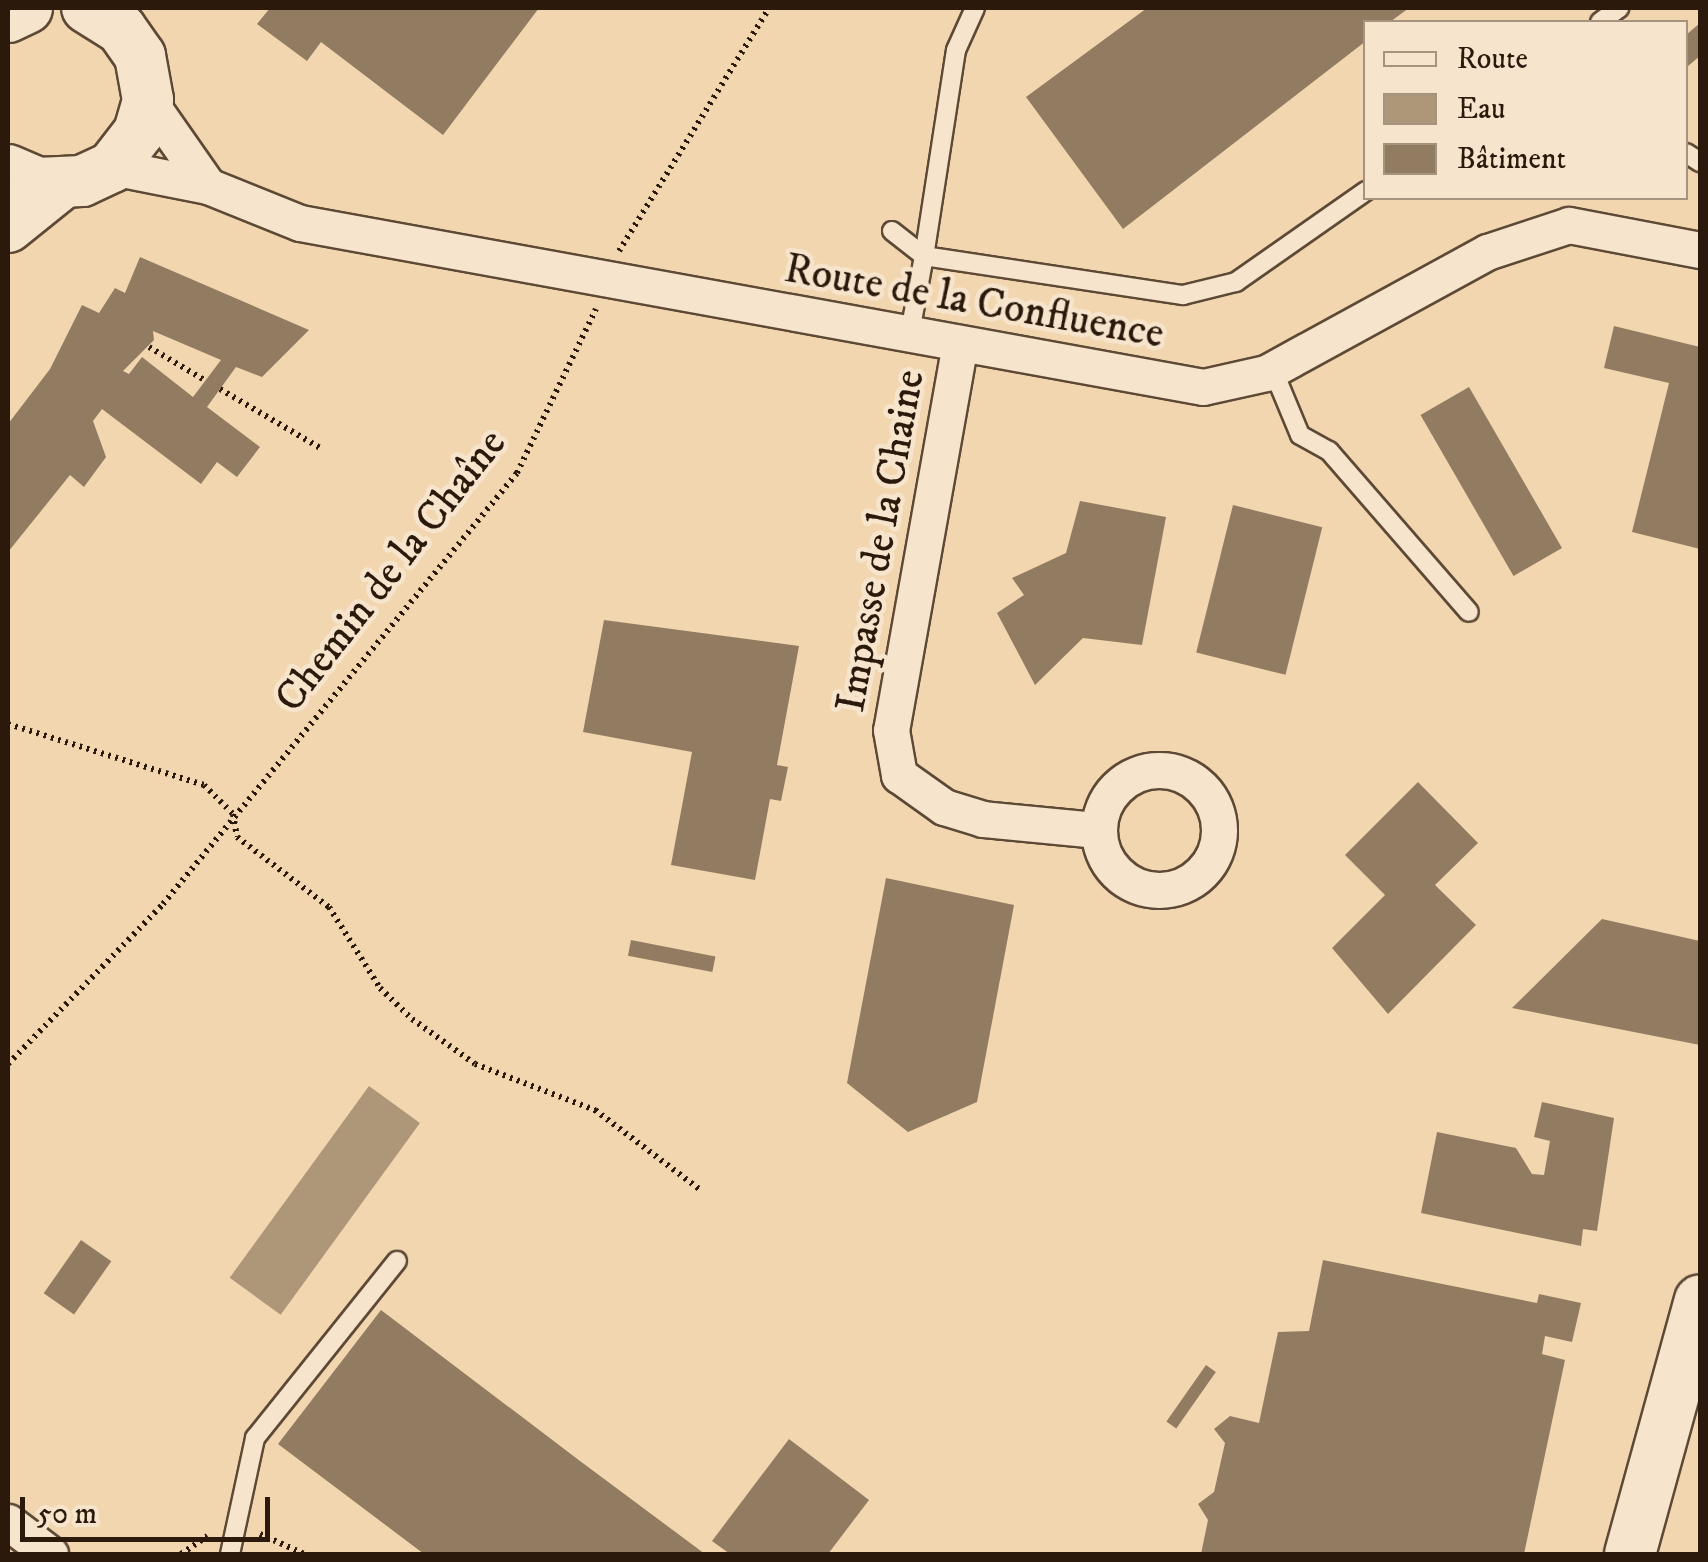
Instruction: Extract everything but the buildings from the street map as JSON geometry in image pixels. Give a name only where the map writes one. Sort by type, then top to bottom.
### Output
[{"type":"street","points":[[87,8],[122,30],[144,78],[208,186]]},
{"type":"street","points":[[8,228],[60,185],[112,167],[134,142],[144,78],[146,8]]},
{"type":"street","name":"Route de la Confluence","points":[[112,167],[208,186],[300,224],[959,349],[1202,387],[1272,370],[1487,252],[1569,225],[1700,250]]},
{"type":"street","points":[[8,170],[60,185]]},
{"type":"street","name":"Impasse de la Chaine","points":[[959,349],[891,730],[900,775],[944,807],[983,819],[1098,830]]},
{"type":"street","points":[[1630,1554],[1700,1300]]},
{"type":"street","points":[[8,1522],[50,1554]]},
{"type":"lane","points":[[909,339],[956,50],[975,8]]},
{"type":"lane","points":[[892,230],[924,256],[1183,295],[1236,282],[1363,193]]},
{"type":"lane","points":[[1272,370],[1300,435],[1330,451],[1469,612]]},
{"type":"lane","points":[[230,1554],[255,1438],[396,1261]]},
{"type":"path","name":"Chemin de la Chaîne","points":[[8,1064],[163,904],[233,814],[518,473],[606,280],[769,8]]},
{"type":"path","points":[[149,346],[206,380]]},
{"type":"path","points":[[220,389],[322,450]]},
{"type":"path","points":[[8,724],[204,785],[233,814],[237,836],[329,907],[380,988],[412,1019],[475,1064],[595,1110],[699,1190]]},
{"type":"water","points":[[369,1086],[420,1123],[281,1315],[230,1278]]}]
